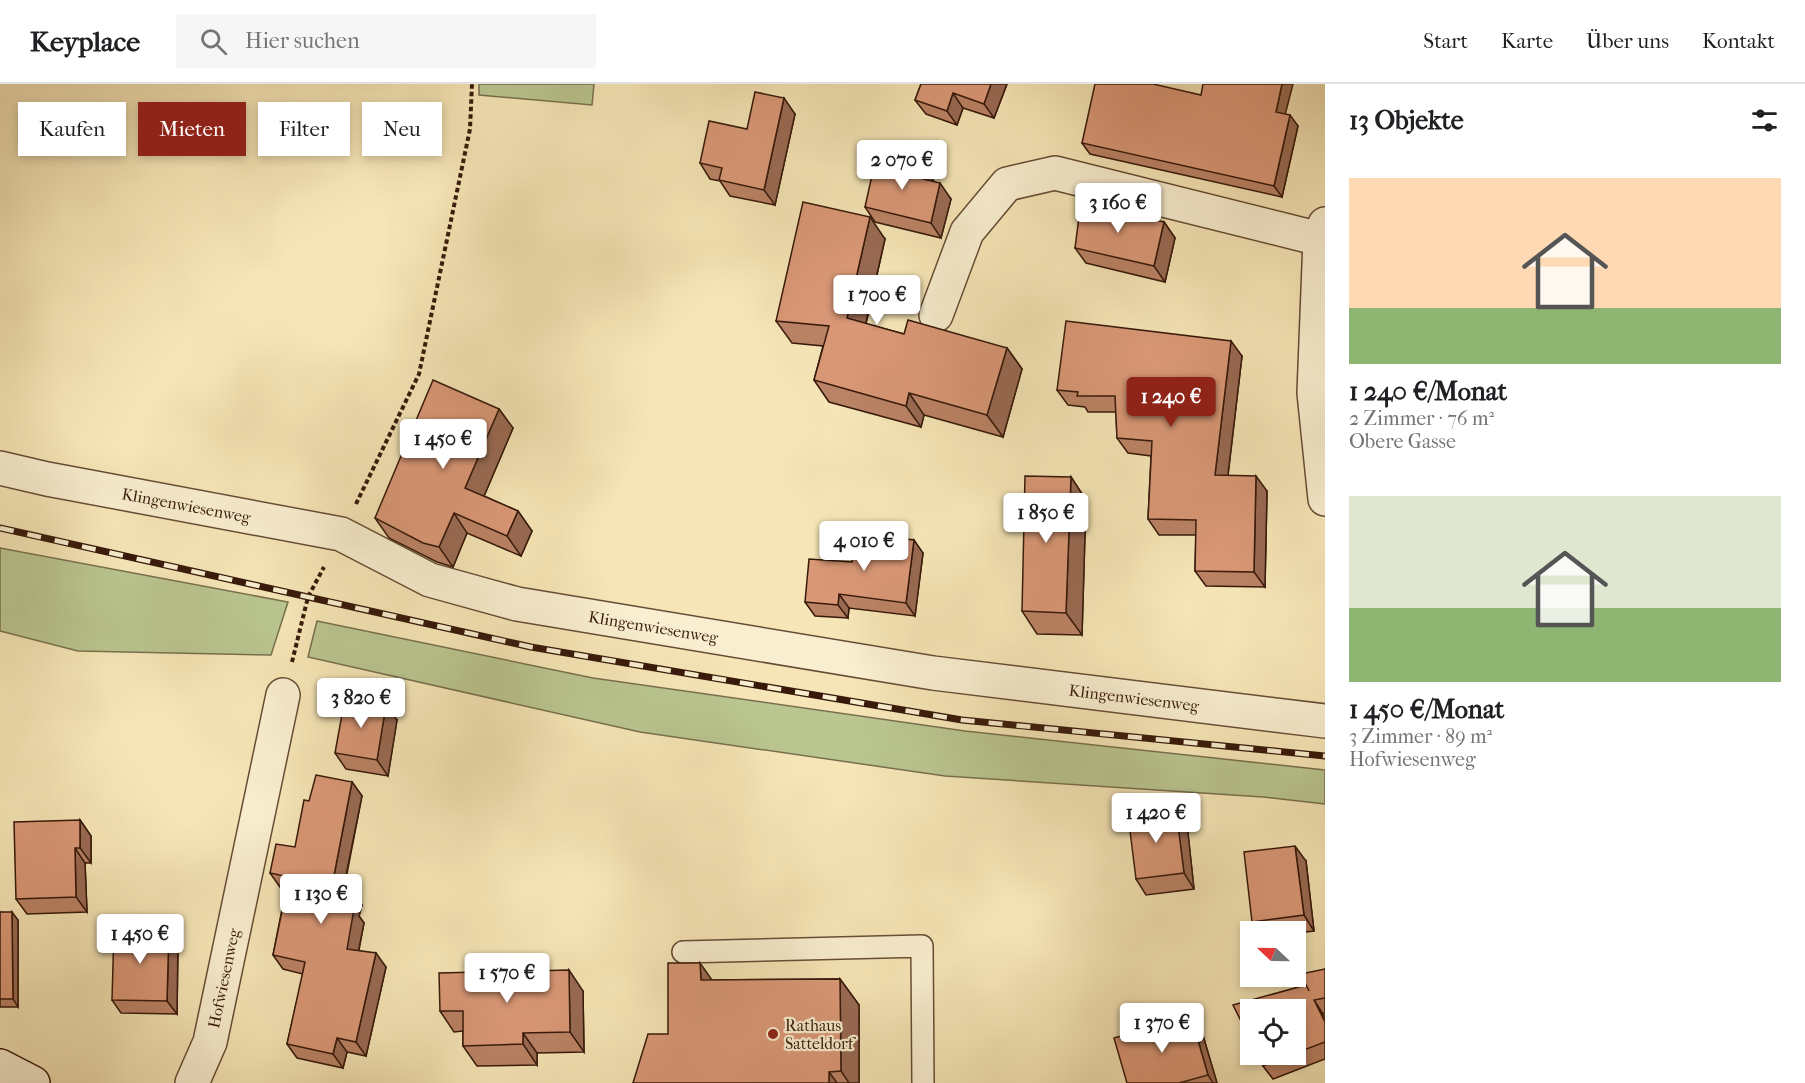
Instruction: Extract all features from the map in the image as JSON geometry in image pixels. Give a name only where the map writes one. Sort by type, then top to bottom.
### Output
[{"type":"street","points":[[936,315],[967,232],[1007,184],[1055,173],[1323,231],[1314,393],[1325,498]]},
{"type":"street","name":"Klingenwiesenweg","points":[[0,468],[47,479],[341,534],[430,580],[518,604],[933,673],[1325,721]]},
{"type":"street","name":"Hofwiesenweg","points":[[192,1083],[210,1042],[283,695]]},
{"type":"street","points":[[0,1065],[33,1083]]},
{"type":"lane","points":[[683,952],[922,946],[924,1083]]},
{"type":"path","points":[[283,695],[308,597],[419,374],[470,129],[472,84]]},
{"type":"green space","points":[[479,84],[594,84],[592,105],[479,95]]},
{"type":"green space","points":[[0,548],[288,602],[271,655],[78,651],[0,631]]},
{"type":"green space","points":[[317,621],[593,678],[965,731],[1325,770],[1325,804],[1263,797],[945,776],[640,732],[308,657]]},
{"type":"building","points":[[921,84],[991,84],[984,104],[953,93],[947,111],[915,100]]},
{"type":"building","points":[[1095,84],[1153,84],[1201,95],[1203,84],[1282,84],[1276,112],[1290,115],[1274,186],[1082,143]]},
{"type":"building","points":[[755,92],[784,98],[764,190],[719,180],[722,168],[700,163],[709,121],[747,129]]},
{"type":"building","points":[[876,157],[925,169],[923,179],[940,183],[931,223],[865,207]]},
{"type":"building","points":[[803,202],[870,217],[847,318],[904,334],[908,320],[1007,348],[987,415],[909,393],[906,406],[814,380],[829,326],[776,321]]},
{"type":"building","points":[[1081,202],[1164,222],[1154,266],[1075,248]]},
{"type":"building","points":[[1066,321],[1231,341],[1215,475],[1256,476],[1254,572],[1195,571],[1196,520],[1148,519],[1152,441],[1117,438],[1115,396],[1077,396],[1078,392],[1057,390]]},
{"type":"building","points":[[433,380],[499,409],[465,488],[518,511],[507,536],[454,513],[439,547],[423,543],[375,518]]},
{"type":"building","points":[[1025,476],[1071,477],[1066,613],[1022,611]]},
{"type":"building","points":[[856,533],[914,540],[906,603],[839,594],[838,605],[805,602],[809,559],[852,562]]},
{"type":"building","points":[[345,698],[386,705],[377,760],[335,753]]},
{"type":"building","points":[[316,775],[352,782],[332,886],[352,890],[348,907],[354,909],[347,949],[376,953],[356,1042],[337,1038],[333,1054],[287,1044],[305,962],[273,955],[289,877],[270,873],[276,844],[295,847],[304,800],[309,801]]},
{"type":"building","points":[[1176,809],[1184,873],[1136,879],[1128,815]]},
{"type":"building","points":[[80,820],[80,848],[75,848],[76,897],[16,899],[14,822]]},
{"type":"building","points":[[1295,846],[1304,915],[1252,921],[1244,852]]},
{"type":"building","points":[[0,912],[12,912],[13,999],[0,999]]},
{"type":"building","points":[[114,929],[169,930],[167,1001],[112,1000]]},
{"type":"building","name":"Rathaus Satteldorf","points":[[668,963],[700,963],[701,980],[840,979],[841,1071],[829,1072],[829,1083],[633,1083],[648,1034],[668,1034]]},
{"type":"building","points":[[1325,969],[1325,998],[1314,1000],[1325,1022],[1325,1042],[1306,1049],[1306,999],[1255,999],[1306,987],[1306,985],[1309,991],[1306,985],[1306,973]]},
{"type":"building","points":[[569,970],[570,1032],[523,1033],[523,1044],[463,1046],[463,1011],[440,1011],[439,973]]},
{"type":"building","points":[[1240,1003],[1240,1019],[1233,1005]]},
{"type":"building","points":[[1191,1016],[1208,1075],[1179,1083],[1127,1083],[1114,1038]]},
{"type":"railway","points":[[0,528],[531,647],[962,720],[1325,756]]},
{"type":"place","name":"Rathaus Satteldorf","points":[[773,1034]]}]
